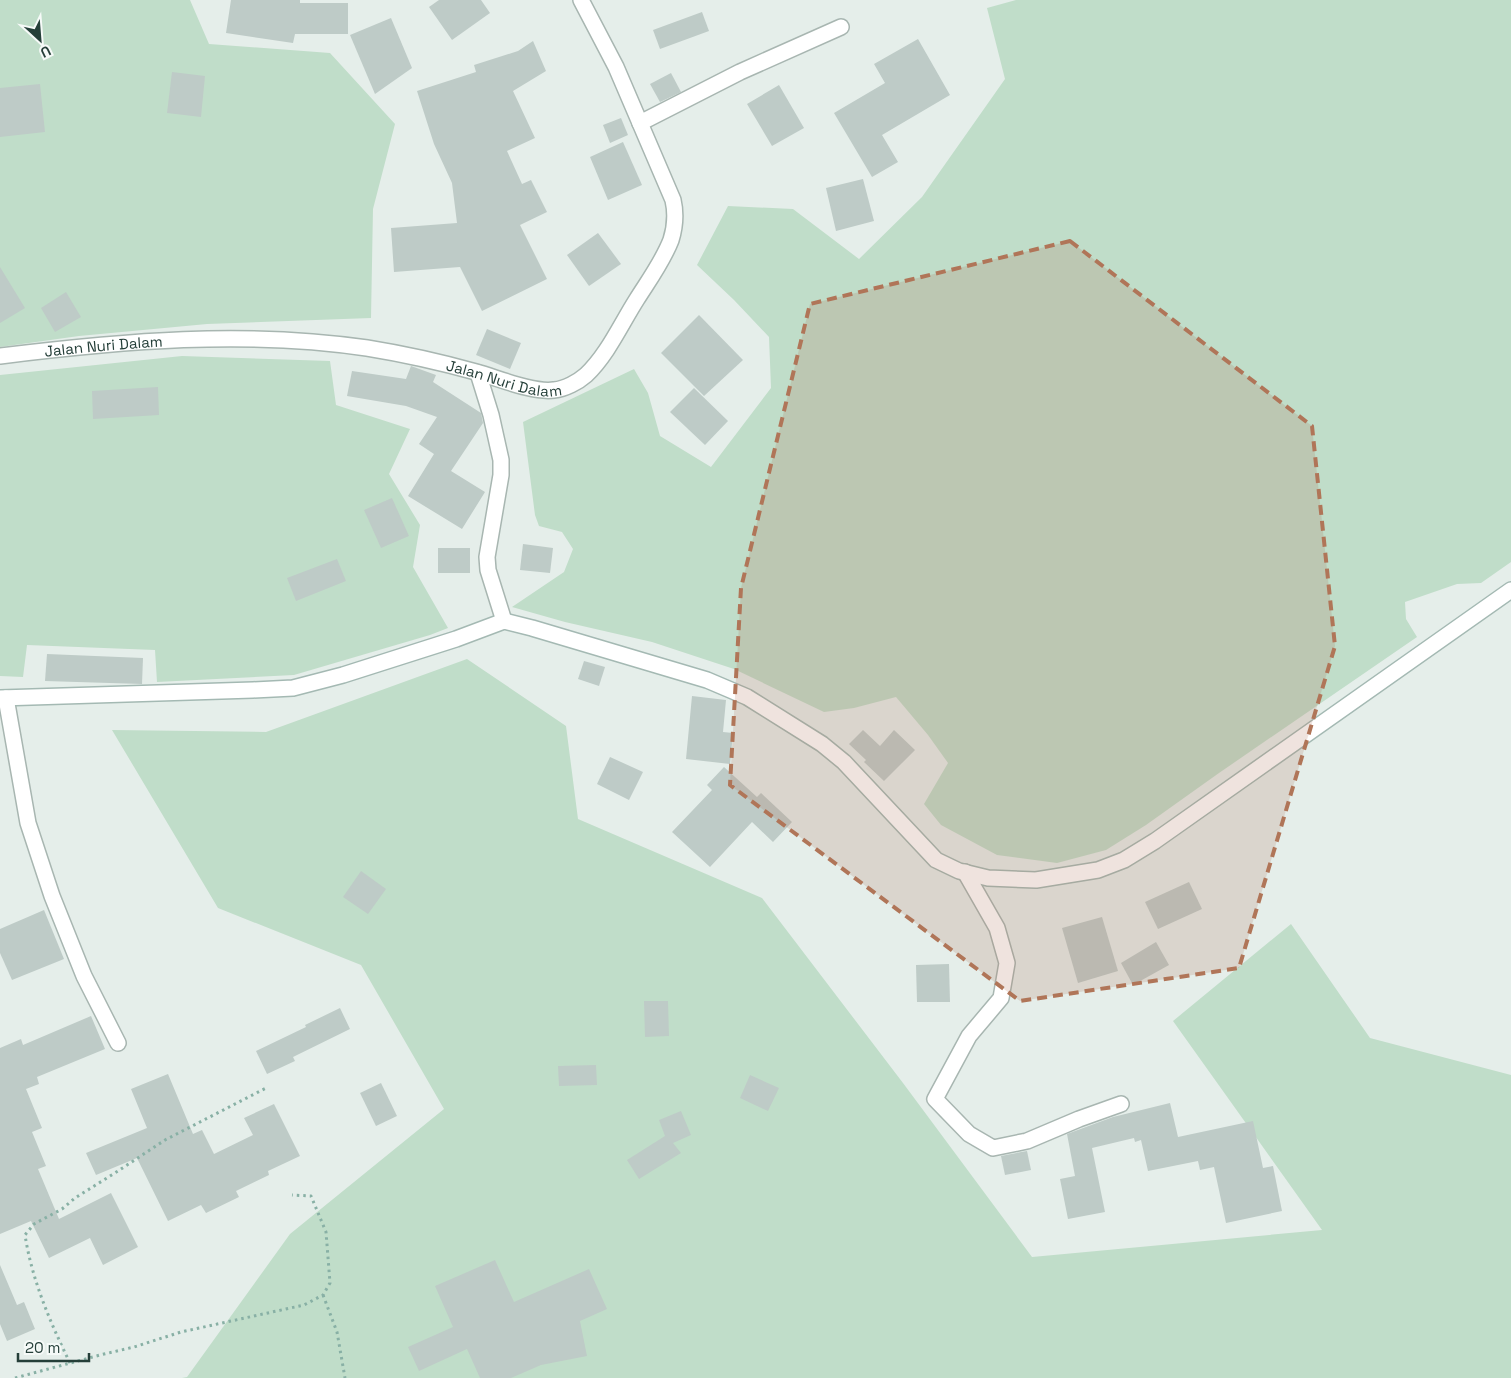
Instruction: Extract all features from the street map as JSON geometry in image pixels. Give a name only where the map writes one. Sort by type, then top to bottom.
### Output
[{"type":"street","name":"Jalan Nuri Dalam","points":[[0,356],[82,346],[187,338],[310,341],[426,358],[533,389],[554,390],[569,386],[584,377],[599,362],[664,254],[671,239],[675,223],[675,210],[673,200],[616,67],[581,0]]},
{"type":"street","points":[[640,123],[740,72],[841,27]]},
{"type":"street","points":[[478,372],[491,415],[501,460],[487,557],[488,570],[504,621]]},
{"type":"street","points":[[118,1043],[84,976],[52,896],[28,823],[3,698],[293,688],[343,676],[456,639],[504,621],[707,680],[747,697],[822,744],[844,762],[936,860],[959,871],[988,878],[1036,880],[1098,870],[1124,860],[1155,842],[1511,590]]},
{"type":"street","points":[[965,872],[997,928],[1007,963],[1001,998],[969,1036],[935,1099],[969,1134],[993,1148],[1027,1142],[1079,1119],[1121,1104]]},
{"type":"path","points":[[70,1363],[48,1319],[28,1259],[25,1235],[34,1224],[62,1209],[75,1198],[165,1140],[268,1087]]},
{"type":"path","points":[[15,1378],[134,1347],[181,1332],[304,1305],[323,1295],[330,1283],[326,1232],[310,1196],[292,1195]]},
{"type":"path","points":[[323,1295],[337,1332],[345,1378]]},
{"type":"highlighted area","points":[[1070,241],[1312,426],[1335,646],[1239,968],[1020,1001],[730,785],[741,588],[810,304]]},
{"type":"green space","points":[[0,0],[190,0],[209,44],[330,53],[395,124],[373,209],[371,318],[207,324],[79,336],[0,347]]},
{"type":"green space","points":[[1016,0],[1511,0],[1511,562],[1481,583],[1457,584],[1405,602],[1406,619],[1417,637],[1146,825],[1106,850],[1057,863],[997,855],[941,825],[924,804],[948,763],[928,735],[896,697],[854,708],[824,712],[734,669],[652,642],[565,622],[512,607],[564,572],[573,549],[562,532],[539,526],[535,515],[523,422],[634,369],[648,393],[660,436],[711,467],[771,388],[769,337],[697,265],[728,206],[793,209],[859,259],[922,197],[1005,79],[987,8]]},
{"type":"green space","points":[[182,356],[330,361],[336,405],[410,429],[389,474],[420,525],[413,567],[448,628],[294,675],[157,682],[155,650],[27,645],[23,677],[0,676],[0,375]]},
{"type":"green space","points":[[467,659],[566,726],[578,819],[762,898],[1032,1257],[1322,1230],[1173,1021],[1291,924],[1370,1038],[1511,1075],[1511,1378],[182,1378],[187,1377],[290,1234],[444,1109],[361,965],[218,908],[112,730],[266,732]]},
{"type":"building","points":[[231,0],[300,0],[300,3],[348,3],[348,34],[295,34],[293,43],[226,33]]},
{"type":"building","points":[[439,0],[481,0],[490,13],[452,40],[429,7]]},
{"type":"building","points":[[702,12],[709,31],[660,49],[653,30]]},
{"type":"building","points":[[391,18],[412,68],[375,94],[350,35]]},
{"type":"building","points":[[918,39],[950,95],[882,135],[898,162],[872,177],[834,113],[885,83],[874,64]]},
{"type":"building","points":[[533,41],[546,71],[513,91],[535,138],[507,151],[522,184],[531,180],[547,212],[520,225],[547,279],[482,311],[460,267],[394,272],[391,228],[457,223],[452,183],[434,144],[417,91],[476,72],[474,65],[518,51]]},
{"type":"building","points":[[172,72],[205,76],[201,117],[167,113]]},
{"type":"building","points":[[671,73],[681,92],[660,102],[650,84]]},
{"type":"building","points":[[40,84],[45,132],[0,137],[0,88]]},
{"type":"building","points":[[779,85],[804,128],[772,146],[747,104]]},
{"type":"building","points":[[621,118],[628,135],[610,143],[603,125]]},
{"type":"building","points":[[623,142],[642,185],[608,200],[590,157]]},
{"type":"building","points":[[863,179],[874,221],[836,231],[826,188]]},
{"type":"building","points":[[598,233],[621,264],[589,286],[567,255]]},
{"type":"building","points":[[0,267],[25,308],[0,323]]},
{"type":"building","points":[[66,292],[81,317],[55,332],[41,308]]},
{"type":"building","points":[[699,315],[743,360],[704,396],[661,353]]},
{"type":"building","points":[[487,329],[521,343],[510,369],[476,355]]},
{"type":"building","points":[[411,366],[436,375],[433,382],[481,413],[483,423],[451,471],[485,492],[462,529],[408,496],[434,454],[419,444],[437,417],[406,406],[347,396],[352,371],[406,379]]},
{"type":"building","points":[[158,387],[159,415],[93,419],[92,391]]},
{"type":"building","points":[[694,388],[728,421],[705,445],[670,412]]},
{"type":"building","points":[[392,498],[409,536],[381,548],[364,510]]},
{"type":"building","points":[[523,544],[553,548],[550,573],[520,570]]},
{"type":"building","points":[[438,548],[470,548],[470,573],[438,573]]},
{"type":"building","points":[[337,559],[346,581],[296,601],[287,578]]},
{"type":"building","points":[[47,654],[143,658],[142,684],[45,681]]},
{"type":"building","points":[[584,661],[605,667],[599,686],[578,679]]},
{"type":"building","points":[[692,696],[726,700],[723,732],[733,733],[730,764],[686,759]]},
{"type":"building","points":[[863,730],[880,746],[894,730],[915,750],[884,781],[849,744]]},
{"type":"building","points":[[610,757],[643,772],[629,800],[597,784]]},
{"type":"building","points":[[724,767],[757,797],[761,793],[792,822],[773,842],[752,822],[710,867],[672,832],[712,790],[707,785]]},
{"type":"building","points":[[361,871],[386,889],[368,914],[343,897]]},
{"type":"building","points":[[1189,882],[1202,909],[1158,929],[1145,902]]},
{"type":"building","points":[[44,910],[64,959],[12,980],[0,953],[0,929]]},
{"type":"building","points":[[1102,917],[1118,971],[1078,983],[1062,928]]},
{"type":"building","points":[[1156,942],[1169,965],[1133,985],[1121,963]]},
{"type":"building","points":[[949,964],[950,1002],[917,1002],[916,965]]},
{"type":"building","points":[[644,1001],[668,1001],[669,1036],[645,1037]]},
{"type":"building","points":[[340,1008],[350,1029],[293,1057],[295,1061],[267,1074],[256,1051]]},
{"type":"building","points":[[91,1016],[105,1049],[37,1077],[39,1084],[26,1089],[42,1128],[32,1132],[46,1166],[38,1169],[59,1219],[111,1193],[138,1247],[103,1265],[90,1238],[49,1258],[31,1221],[0,1234],[0,1048],[21,1039],[23,1045]]},
{"type":"building","points":[[596,1065],[597,1085],[559,1086],[558,1066]]},
{"type":"building","points":[[168,1074],[193,1134],[202,1130],[214,1154],[253,1135],[244,1118],[274,1104],[300,1156],[268,1171],[269,1175],[236,1191],[239,1197],[206,1213],[201,1205],[168,1221],[137,1158],[96,1175],[86,1153],[147,1128],[131,1089]]},
{"type":"building","points":[[750,1075],[779,1088],[768,1111],[740,1098]]},
{"type":"building","points":[[381,1083],[397,1116],[376,1126],[360,1093]]},
{"type":"building","points":[[1170,1103],[1178,1137],[1253,1121],[1263,1168],[1273,1166],[1282,1211],[1226,1223],[1214,1167],[1200,1170],[1198,1161],[1148,1171],[1141,1140],[1135,1142],[1134,1138],[1092,1148],[1105,1212],[1068,1219],[1060,1179],[1075,1176],[1067,1134],[1113,1117]]},
{"type":"building","points":[[681,1111],[691,1135],[673,1143],[681,1153],[639,1179],[627,1160],[665,1136],[659,1120]]},
{"type":"building","points":[[1027,1151],[1031,1170],[1005,1175],[1001,1156]]},
{"type":"building","points":[[495,1260],[514,1302],[589,1269],[607,1309],[580,1321],[587,1356],[541,1365],[511,1378],[480,1378],[467,1349],[419,1371],[408,1347],[453,1327],[435,1286]]},
{"type":"building","points":[[0,1265],[17,1305],[24,1302],[35,1329],[7,1341],[0,1324]]}]
